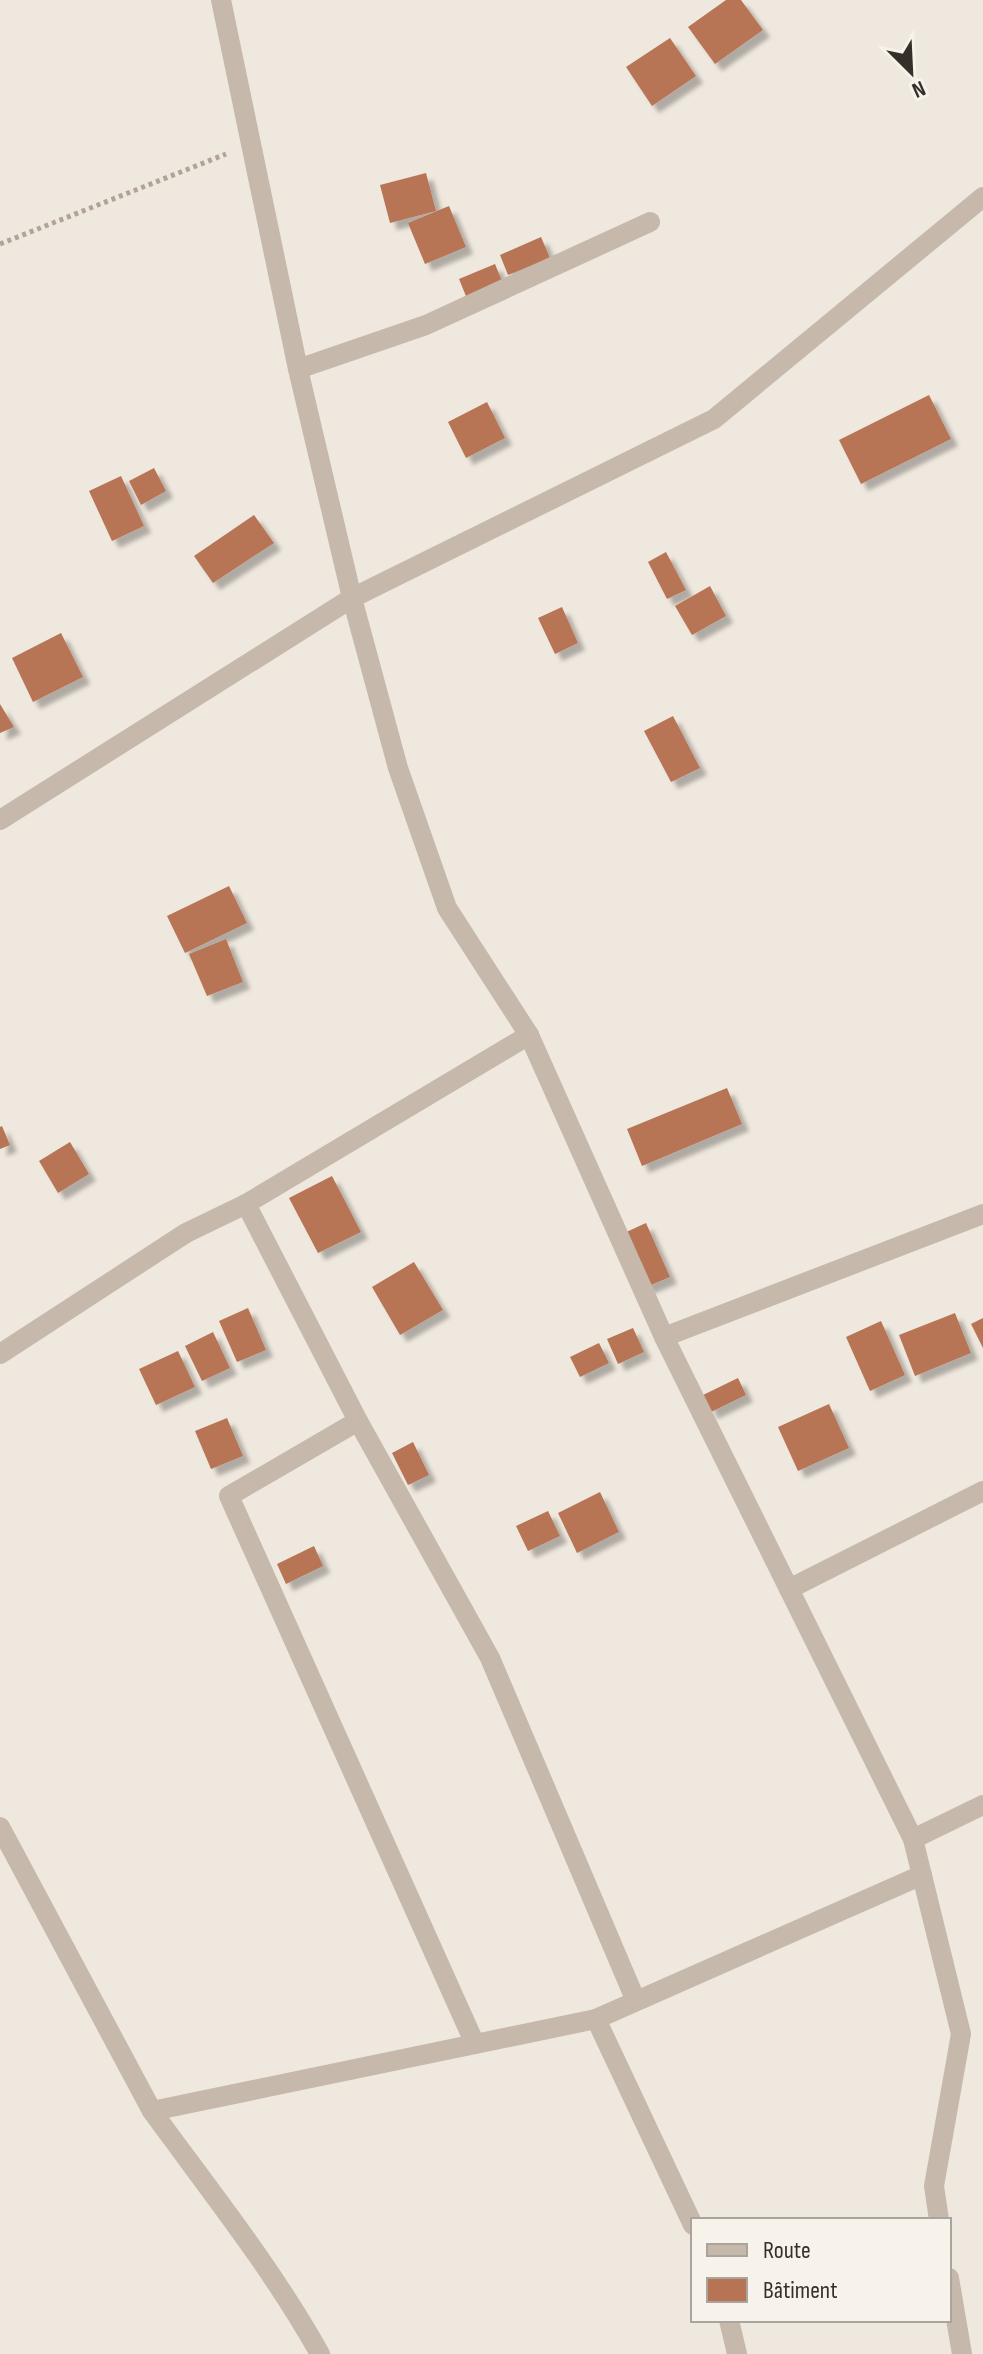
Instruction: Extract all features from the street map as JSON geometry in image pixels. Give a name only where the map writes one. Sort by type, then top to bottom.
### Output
[{"type":"street","points":[[221,0],[298,369],[352,598],[398,768],[447,908],[529,1035],[664,1337],[913,1839],[961,2034],[934,2186],[939,2218]]},
{"type":"street","points":[[0,820],[352,598],[714,419],[983,197]]},
{"type":"street","points":[[298,369],[426,325],[650,222]]},
{"type":"street","points":[[0,1354],[186,1233],[246,1204],[529,1035]]},
{"type":"street","points":[[246,1204],[358,1421],[490,1658],[636,2001]]},
{"type":"street","points":[[664,1337],[983,1214]]},
{"type":"street","points":[[358,1421],[229,1496],[475,2044]]},
{"type":"street","points":[[789,1589],[983,1491]]},
{"type":"street","points":[[913,1839],[983,1805]]},
{"type":"street","points":[[0,1827],[152,2111],[297,2312],[320,2354]]},
{"type":"street","points":[[152,2111],[596,2019],[922,1875]]},
{"type":"street","points":[[596,2019],[691,2221]]},
{"type":"street","points":[[951,2290],[962,2354]]},
{"type":"street","points":[[729,2322],[737,2354]]},
{"type":"path","points":[[0,244],[250,144]]},
{"type":"building","points":[[726,0],[741,0],[763,30],[715,64],[688,27]]},
{"type":"building","points":[[670,38],[696,76],[652,106],[626,67]]},
{"type":"building","points":[[426,173],[436,211],[390,223],[380,185]]},
{"type":"building","points":[[449,206],[466,247],[425,264],[408,223]]},
{"type":"building","points":[[541,237],[550,258],[508,275],[500,255]]},
{"type":"building","points":[[495,264],[504,286],[468,301],[459,279]]},
{"type":"building","points":[[929,395],[951,439],[861,484],[839,440]]},
{"type":"building","points":[[487,402],[505,438],[466,458],[448,422]]},
{"type":"building","points":[[154,468],[166,491],[141,505],[129,481]]},
{"type":"building","points":[[121,476],[144,526],[112,541],[89,491]]},
{"type":"building","points":[[254,515],[274,543],[213,583],[194,556]]},
{"type":"building","points":[[666,552],[686,590],[667,599],[648,562]]},
{"type":"building","points":[[710,586],[726,616],[692,635],[675,606]]},
{"type":"building","points":[[562,607],[578,643],[555,654],[538,618]]},
{"type":"building","points":[[61,633],[83,677],[33,702],[12,658]]},
{"type":"building","points":[[0,704],[14,727],[0,733]]},
{"type":"building","points":[[673,716],[700,768],[671,782],[644,731]]},
{"type":"building","points":[[229,886],[247,923],[185,953],[167,916]]},
{"type":"building","points":[[226,939],[243,982],[207,996],[189,954]]},
{"type":"building","points":[[727,1088],[742,1124],[642,1166],[627,1129]]},
{"type":"building","points":[[0,1127],[10,1145],[0,1149]]},
{"type":"building","points":[[70,1142],[89,1174],[58,1193],[39,1161]]},
{"type":"building","points":[[332,1176],[361,1232],[318,1253],[289,1198]]},
{"type":"building","points":[[646,1223],[670,1277],[646,1287],[622,1234]]},
{"type":"building","points":[[414,1262],[443,1310],[400,1335],[372,1287]]},
{"type":"building","points":[[248,1308],[266,1350],[237,1362],[219,1321]]},
{"type":"building","points":[[955,1313],[971,1353],[915,1376],[899,1335]]},
{"type":"building","points":[[983,1318],[983,1348],[971,1324]]},
{"type":"building","points":[[881,1321],[905,1375],[870,1391],[846,1337]]},
{"type":"building","points":[[633,1328],[644,1352],[618,1364],[607,1339]]},
{"type":"building","points":[[213,1332],[230,1368],[202,1381],[185,1346]]},
{"type":"building","points":[[599,1343],[609,1363],[580,1377],[570,1357]]},
{"type":"building","points":[[178,1351],[195,1387],[156,1405],[139,1369]]},
{"type":"building","points":[[738,1378],[746,1395],[711,1412],[703,1395]]},
{"type":"building","points":[[829,1404],[849,1448],[798,1471],[778,1427]]},
{"type":"building","points":[[227,1418],[243,1456],[211,1469],[195,1431]]},
{"type":"building","points":[[413,1442],[429,1475],[408,1485],[392,1453]]},
{"type":"building","points":[[600,1492],[619,1532],[577,1553],[558,1513]]},
{"type":"building","points":[[548,1511],[560,1536],[528,1551],[516,1526]]},
{"type":"building","points":[[314,1546],[323,1566],[286,1584],[277,1564]]}]
